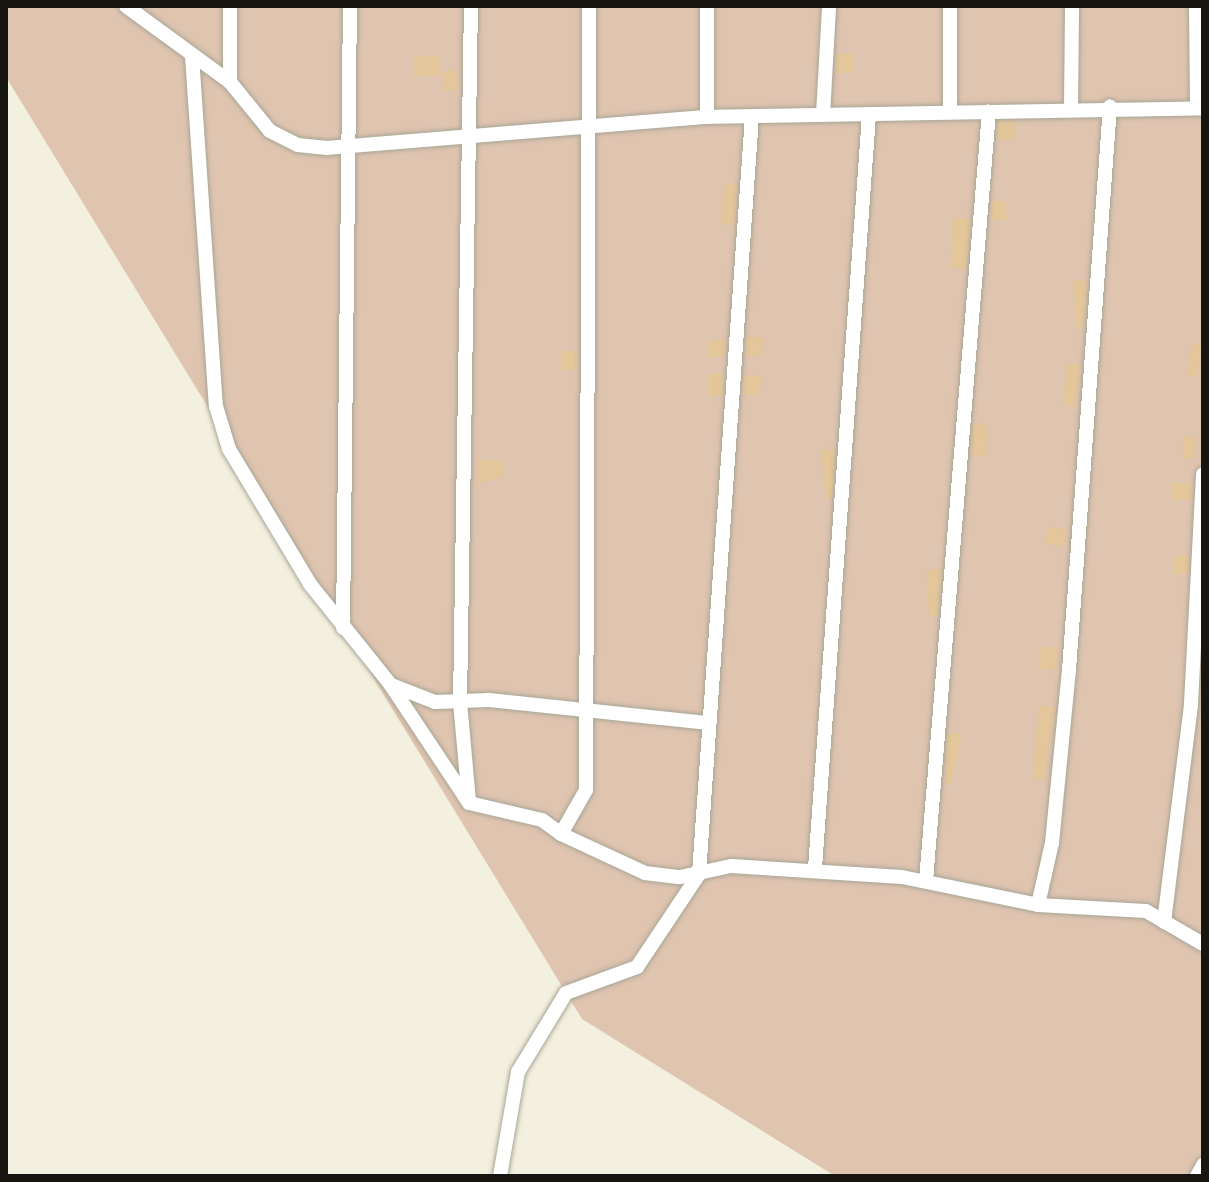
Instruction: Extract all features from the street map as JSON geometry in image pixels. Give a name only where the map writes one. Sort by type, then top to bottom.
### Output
[{"type":"street","points":[[126,6],[230,82],[270,131],[298,145],[467,137],[707,117],[989,112],[1110,106],[1200,107],[1196,6]]},
{"type":"street","points":[[230,6],[230,82]]},
{"type":"street","points":[[343,628],[352,144],[350,6]]},
{"type":"street","points":[[469,803],[460,703],[471,6]]},
{"type":"street","points":[[561,834],[586,790],[589,6]]},
{"type":"street","points":[[707,6],[707,117]]},
{"type":"street","points":[[823,115],[829,6]]},
{"type":"street","points":[[950,6],[950,112]]},
{"type":"street","points":[[1071,107],[1072,6]]},
{"type":"street","points":[[192,56],[216,406],[229,449],[343,628],[390,684],[469,803],[542,820],[561,834],[645,873],[699,874],[731,866],[815,868],[926,881],[1038,905],[1117,906],[1164,922],[1203,944]]},
{"type":"street","points":[[1038,905],[1052,843],[1069,670],[1110,106]]},
{"type":"street","points":[[926,881],[989,112]]},
{"type":"street","points":[[815,868],[869,115]]},
{"type":"street","points":[[500,1176],[518,1072],[566,993],[637,967],[699,874],[707,723],[752,117]]},
{"type":"street","points":[[1164,922],[1191,704],[1200,581],[1203,474]]},
{"type":"street","points":[[390,684],[416,699],[585,709],[707,723]]},
{"type":"street","points":[[1197,1176],[1203,1165]]},
{"type":"shaded area","points":[[6,6],[1203,6],[1203,1176],[835,1176],[582,1019],[6,77]]},
{"type":"building","points":[[836,54],[854,54],[854,73],[836,73]]},
{"type":"building","points":[[414,56],[440,56],[440,76],[414,76]]},
{"type":"building","points":[[456,70],[458,90],[444,91],[442,71]]},
{"type":"building","points":[[998,120],[1015,121],[1014,140],[997,139]]},
{"type":"building","points":[[725,184],[737,184],[734,225],[720,224]]},
{"type":"building","points":[[992,201],[1006,201],[1006,220],[992,220]]},
{"type":"building","points":[[953,218],[970,219],[967,269],[950,268]]},
{"type":"building","points":[[1074,280],[1087,281],[1084,328],[1075,327]]},
{"type":"building","points":[[746,337],[763,338],[762,356],[745,355]]},
{"type":"building","points":[[726,340],[725,357],[707,358],[707,341]]},
{"type":"building","points":[[1191,344],[1201,345],[1198,377],[1188,376]]},
{"type":"building","points":[[562,351],[578,351],[578,370],[562,370]]},
{"type":"building","points":[[1066,364],[1081,365],[1075,407],[1063,406]]},
{"type":"building","points":[[708,374],[724,374],[724,396],[708,396]]},
{"type":"building","points":[[744,375],[761,376],[760,395],[743,394]]},
{"type":"building","points":[[973,424],[988,425],[986,456],[971,455]]},
{"type":"building","points":[[1184,436],[1196,437],[1194,459],[1182,458]]},
{"type":"building","points":[[835,449],[832,498],[826,499],[821,450]]},
{"type":"building","points":[[478,460],[504,460],[504,477],[478,483]]},
{"type":"building","points":[[1171,483],[1191,483],[1191,500],[1171,500]]},
{"type":"building","points":[[1047,527],[1066,529],[1064,546],[1045,544]]},
{"type":"building","points":[[1173,555],[1189,555],[1189,574],[1173,574]]},
{"type":"building","points":[[942,568],[938,616],[929,616],[927,570]]},
{"type":"building","points":[[1040,647],[1057,647],[1057,669],[1040,669]]},
{"type":"building","points":[[1039,706],[1055,707],[1044,780],[1032,779]]},
{"type":"building","points":[[948,733],[962,734],[951,784],[944,783]]}]
